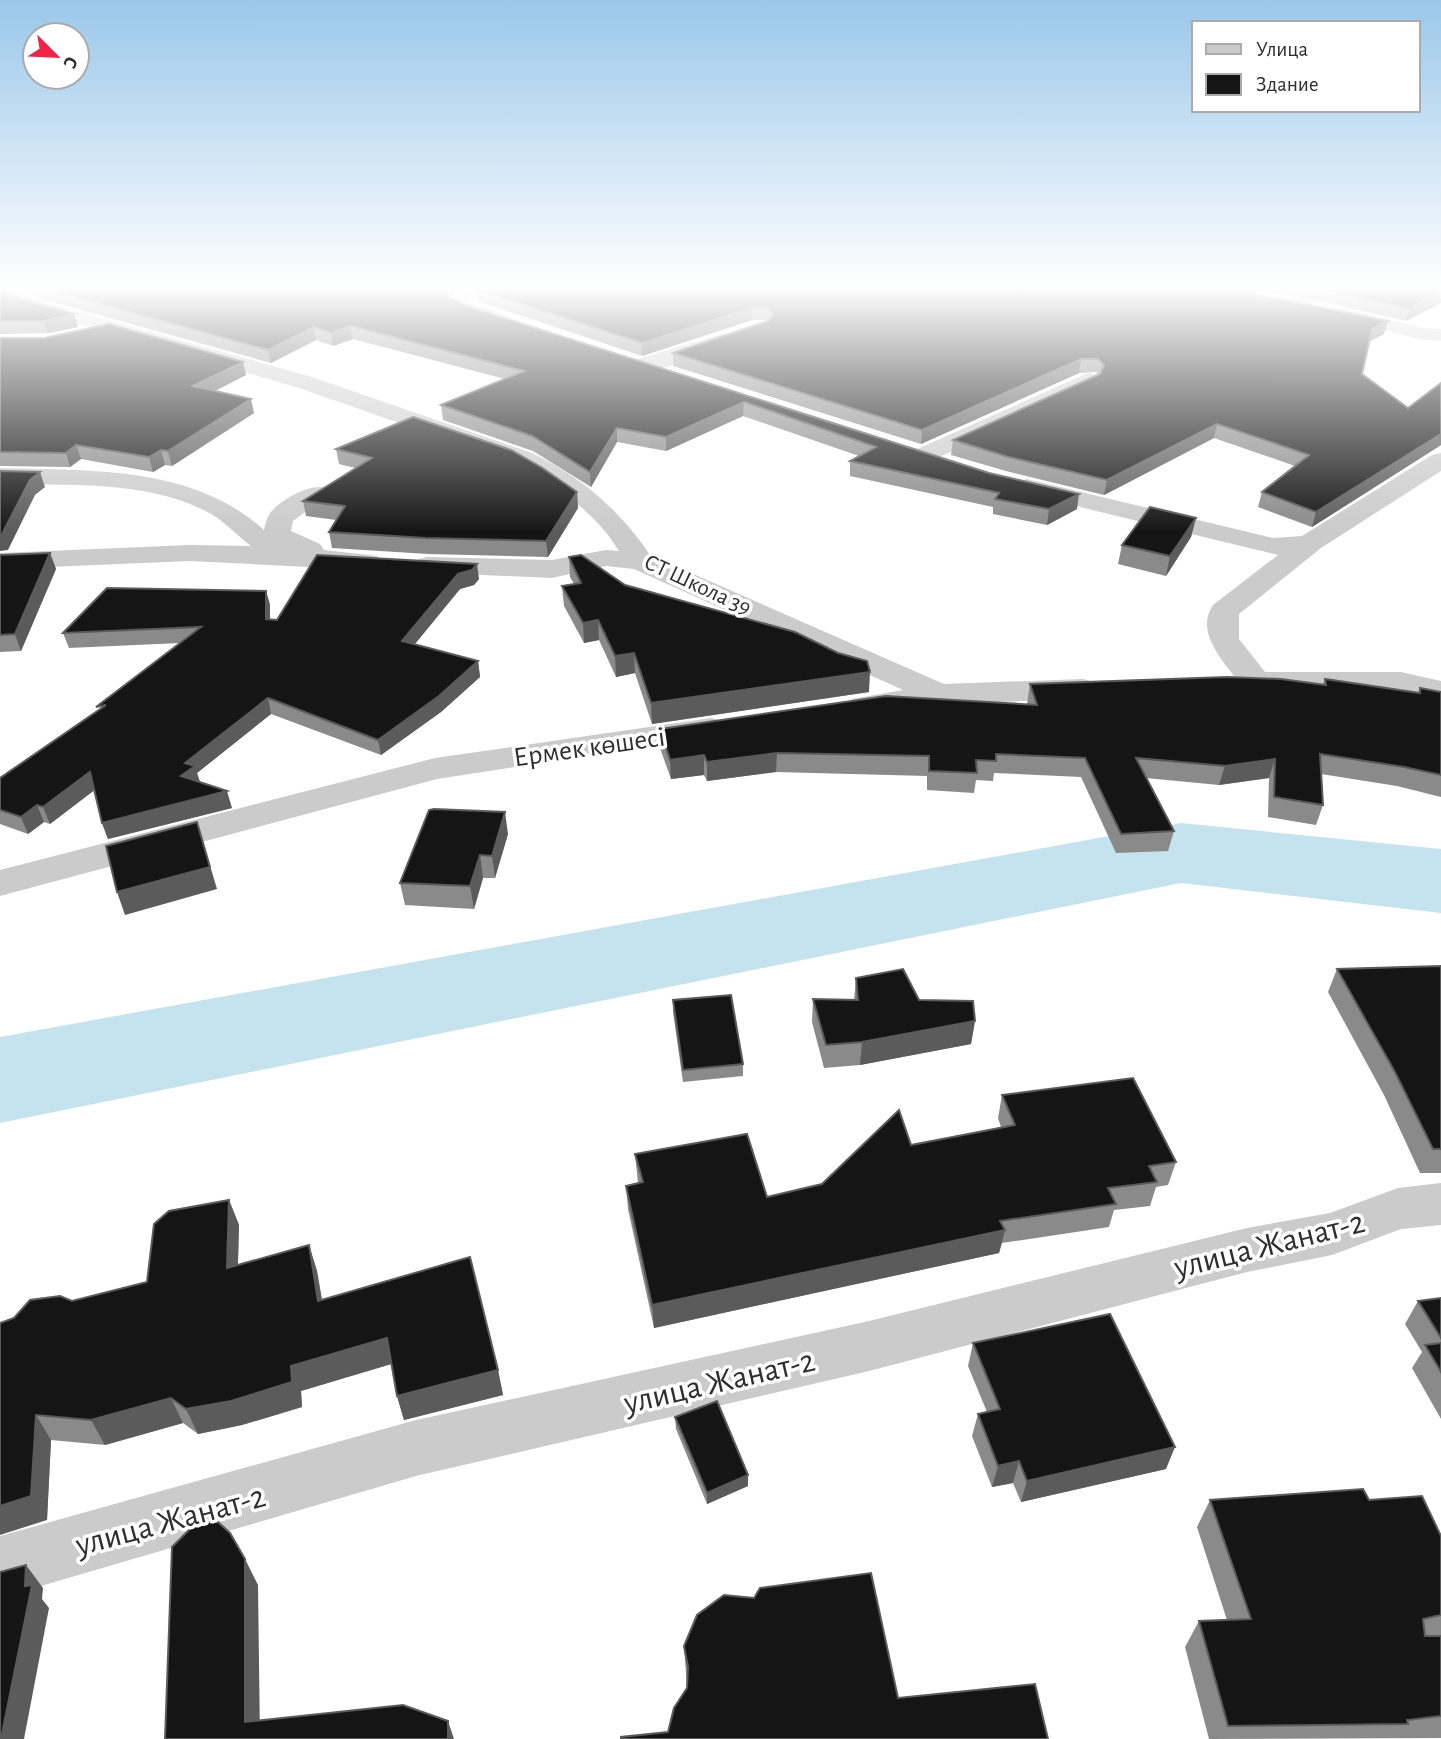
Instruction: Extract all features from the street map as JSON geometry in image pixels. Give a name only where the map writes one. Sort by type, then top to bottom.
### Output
[{"type":"street","name":"СТ Школа 39","points":[[260,370],[303,382],[523,458],[556,474],[611,522],[620,530],[640,561],[939,694]]},
{"type":"street","points":[[657,370],[678,377]]},
{"type":"street","points":[[951,465],[915,452],[1088,380]]},
{"type":"street","points":[[1256,682],[1224,640],[1224,611],[1311,542],[1436,467]]},
{"type":"street","points":[[0,476],[134,482],[187,495],[214,505],[239,519],[263,543],[287,555]]},
{"type":"street","points":[[1008,482],[1273,546],[1289,547],[1311,542]]},
{"type":"street","points":[[317,493],[281,517],[276,534],[328,559]]},
{"type":"street","points":[[0,561],[177,553],[287,555],[399,564],[552,569],[606,558],[640,561]]},
{"type":"street","points":[[1215,684],[1401,682],[1441,691]]},
{"type":"street","points":[[830,710],[939,694],[1118,687]]},
{"type":"street","name":"Ермек көшесі","points":[[0,883],[435,769],[748,723]]},
{"type":"street","name":"улица Жанат-2","points":[[0,1567],[415,1448],[869,1346],[1234,1253],[1332,1234],[1398,1209],[1441,1203]]},
{"type":"building","points":[[0,370],[226,370],[193,386],[251,399],[168,451],[161,450],[149,457],[76,445],[66,453],[0,452]]},
{"type":"building","points":[[521,370],[667,370],[989,473],[1079,494],[1049,509],[995,499],[999,493],[850,461],[876,447],[744,402],[666,437],[617,428],[590,472],[532,436],[441,405],[524,371]]},
{"type":"building","points":[[728,370],[1056,370],[922,430]]},
{"type":"building","points":[[1102,370],[1363,370],[1362,374],[1408,408],[1441,383],[1441,434],[1316,512],[1262,492],[1309,455],[1217,424],[1107,480],[1008,457],[953,440],[1100,374]]},
{"type":"building","points":[[413,417],[511,450],[577,492],[546,541],[329,532],[345,506],[303,501],[372,458],[336,449]]},
{"type":"building","points":[[0,471],[40,472],[30,480],[0,535]]},
{"type":"building","points":[[1150,507],[1196,518],[1170,556],[1122,545]]},
{"type":"building","points":[[50,553],[15,634],[0,635],[0,555]]},
{"type":"building","points":[[317,555],[477,564],[472,570],[458,574],[402,641],[478,661],[439,696],[378,740],[268,698],[185,763],[195,766],[181,776],[227,791],[102,823],[90,772],[43,807],[37,805],[21,817],[0,810],[0,778],[106,705],[96,707],[201,627],[63,633],[107,588],[266,591],[266,619],[277,620]]},
{"type":"building","points":[[581,555],[625,585],[795,632],[838,653],[867,661],[870,672],[651,703],[634,653],[615,656],[598,620],[583,623],[562,586],[581,583],[569,557]]},
{"type":"building","points":[[1227,677],[1281,679],[1326,685],[1325,679],[1420,693],[1420,688],[1441,692],[1441,775],[1320,754],[1323,805],[1274,797],[1275,759],[1225,766],[1136,758],[1174,831],[1121,834],[1085,758],[996,754],[996,761],[976,760],[977,773],[929,771],[929,756],[777,753],[707,762],[704,755],[670,760],[660,729],[886,696],[1037,705],[1030,684]]},
{"type":"building","points":[[429,810],[505,812],[492,856],[480,855],[470,886],[400,883]]},
{"type":"building","points":[[197,822],[210,867],[117,892],[106,846]]},
{"type":"building","points":[[1441,966],[1441,1149],[1433,1149],[1395,1072],[1337,969]]},
{"type":"building","points":[[903,969],[919,1000],[973,1001],[975,1021],[862,1042],[826,1045],[813,999],[858,1000],[856,978]]},
{"type":"building","points":[[731,995],[743,1064],[683,1070],[673,1000]]},
{"type":"building","points":[[1133,1078],[1176,1162],[1149,1166],[1157,1182],[1108,1188],[1116,1204],[1000,1221],[1005,1230],[652,1305],[626,1186],[643,1182],[635,1154],[747,1134],[767,1197],[822,1184],[899,1110],[911,1145],[1015,1125],[1002,1095]]},
{"type":"building","points":[[229,1200],[227,1268],[309,1245],[318,1301],[470,1257],[498,1370],[397,1396],[387,1338],[291,1366],[292,1382],[231,1401],[186,1409],[171,1398],[91,1420],[36,1415],[31,1496],[0,1506],[0,1323],[14,1318],[30,1300],[60,1296],[72,1301],[147,1282],[154,1224],[169,1211]]},
{"type":"building","points":[[1441,1298],[1441,1338],[1418,1301]]},
{"type":"building","points":[[1110,1314],[1175,1447],[1027,1481],[1019,1461],[998,1466],[978,1414],[1000,1409],[973,1343]]},
{"type":"building","points":[[1441,1343],[1441,1372],[1425,1345]]},
{"type":"building","points":[[717,1401],[748,1475],[707,1493],[675,1417]]},
{"type":"building","points":[[1363,1489],[1369,1500],[1422,1496],[1441,1536],[1441,1615],[1423,1619],[1425,1636],[1441,1636],[1441,1716],[1407,1720],[1408,1724],[1228,1726],[1199,1621],[1251,1619],[1210,1500]]},
{"type":"building","points":[[207,1512],[230,1533],[245,1559],[245,1722],[403,1705],[448,1721],[448,1739],[165,1739],[172,1547]]},
{"type":"building","points":[[26,1565],[25,1586],[32,1585],[0,1739],[0,1572]]},
{"type":"building","points":[[871,1573],[898,1698],[1035,1684],[1048,1739],[621,1739],[668,1732],[674,1708],[687,1688],[688,1667],[684,1646],[697,1615],[724,1595],[754,1598],[760,1588]]},
{"type":"waterway","points":[[0,1080],[1181,853],[1441,881]]}]
